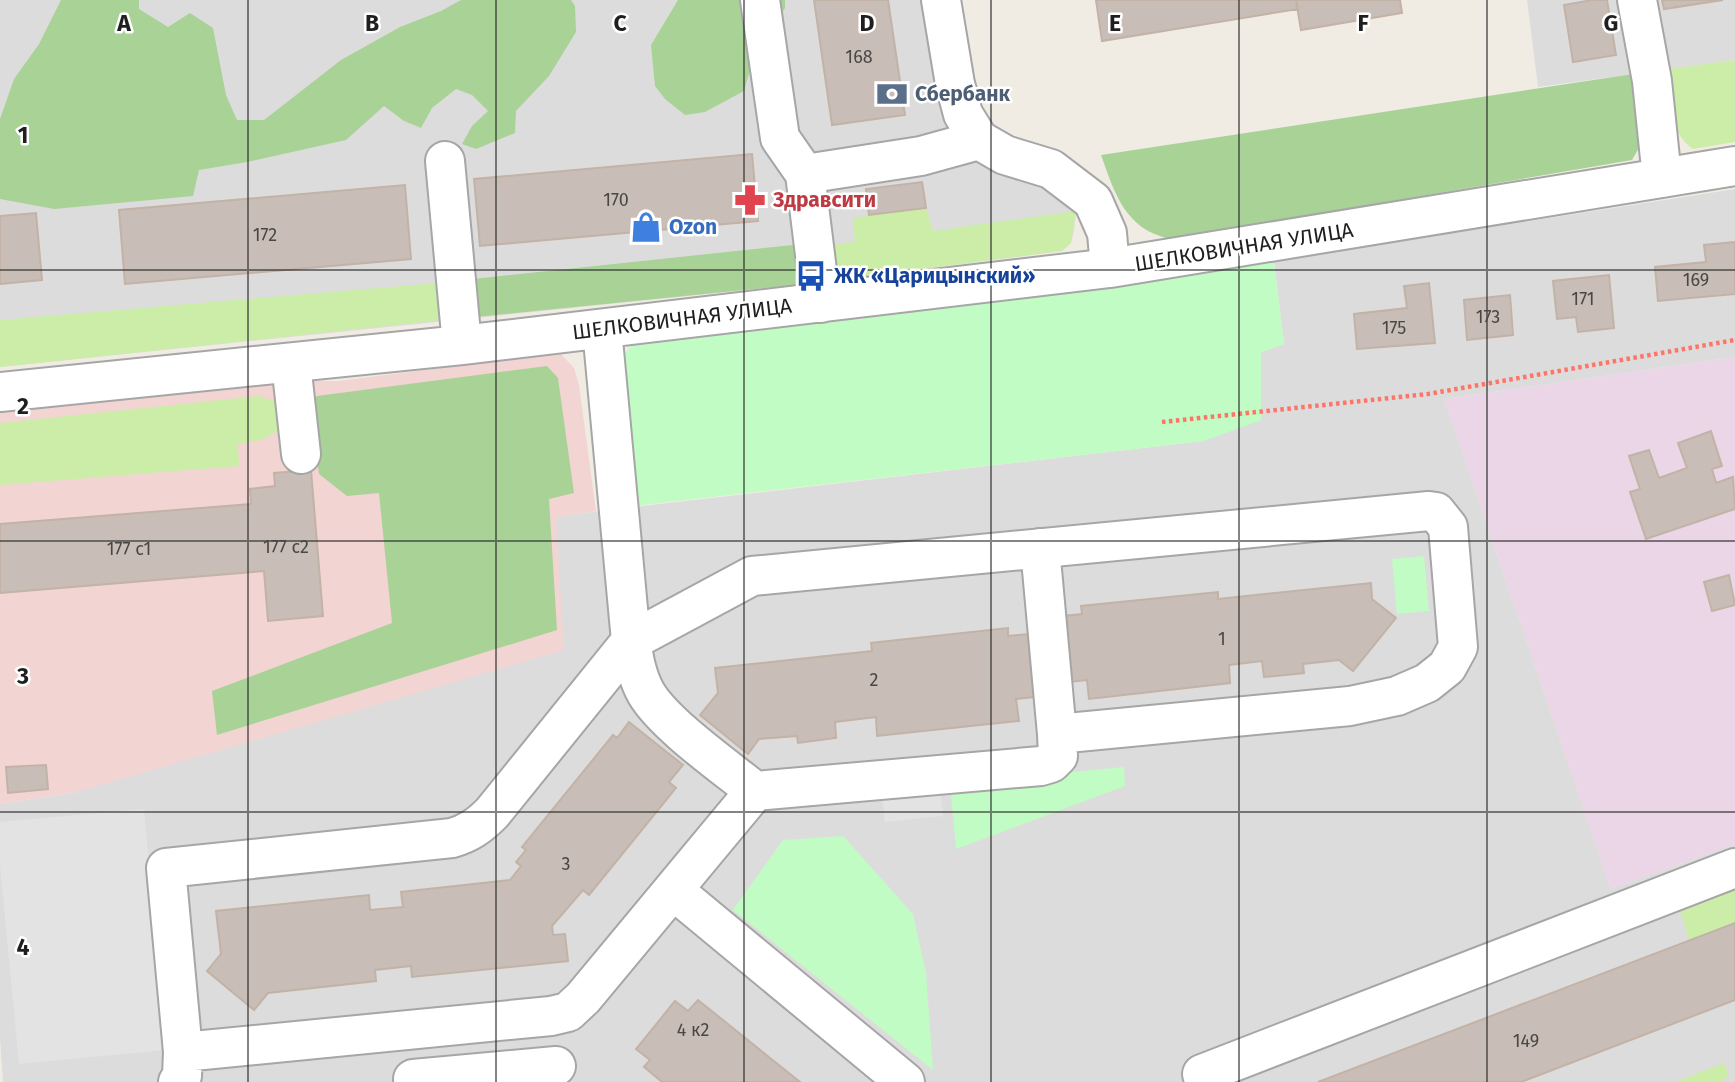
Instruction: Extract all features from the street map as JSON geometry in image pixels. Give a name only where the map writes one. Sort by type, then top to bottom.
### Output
[{"type":"street","points":[[760,0],[780,138],[805,174],[821,303]]},
{"type":"street","points":[[941,0],[955,84],[963,114],[979,140],[1005,155],[1051,169],[1093,201],[1107,233],[1110,268]]},
{"type":"street","points":[[1637,0],[1653,80],[1662,178]]},
{"type":"street","points":[[805,174],[921,156],[979,140]]},
{"type":"street","points":[[445,161],[462,345]]},
{"type":"street","name":"ШЕЛКОВИЧНАЯ УЛИЦА","points":[[0,392],[462,345],[1110,268],[1735,166]]},
{"type":"street","points":[[601,329],[631,642],[637,672],[647,694],[664,717],[755,792],[1051,763],[1058,756],[1057,734],[1040,548]]},
{"type":"street","points":[[291,363],[301,454]]},
{"type":"street","points":[[755,792],[583,998],[568,1012],[408,1030],[181,1067],[159,869],[452,838],[466,834],[492,813],[631,642],[752,576],[1429,511],[1436,512],[1448,527],[1458,647],[1447,667],[1427,683],[1397,696],[1350,706],[1057,734]]},
{"type":"street","points":[[1205,1082],[1202,1074],[1735,868]]},
{"type":"street","points":[[673,890],[905,1082]]},
{"type":"street","points":[[408,1030],[413,1081],[565,1074],[551,1016]]},
{"type":"path","points":[[1162,422],[1428,394],[1735,340]]},
{"type":"shaded area","points":[[0,0],[928,0],[943,85],[1076,211],[1074,231],[1071,243],[1062,251],[805,284],[0,367]]},
{"type":"shaded area","points":[[1527,0],[1735,0],[1735,60],[1538,87]]},
{"type":"shaded area","points":[[1735,189],[1735,357],[1444,399],[1611,889],[1735,844],[1735,1082],[3,1082],[0,1039],[0,804],[77,792],[556,516],[1204,441],[1261,352],[1284,344],[1274,261]]},
{"type":"shaded area","points":[[560,353],[574,368],[579,385],[596,511],[556,517],[564,650],[77,792],[0,804],[0,409],[257,381],[338,381]]},
{"type":"shaded area","points":[[1735,357],[1735,844],[1611,889],[1444,399]]},
{"type":"shaded area","points":[[940,788],[943,816],[885,822],[882,794]]},
{"type":"shaded area","points":[[144,809],[166,1050],[19,1064],[0,865],[0,822]]},
{"type":"green space","points":[[61,0],[139,0],[139,9],[168,27],[190,13],[213,28],[226,95],[237,120],[264,120],[341,60],[400,27],[461,0],[571,0],[575,6],[576,32],[549,76],[516,111],[515,133],[476,149],[462,144],[472,126],[488,111],[472,95],[456,89],[432,108],[421,128],[404,121],[384,106],[346,140],[199,170],[193,196],[54,209],[0,199],[0,119],[14,79],[39,44]]},
{"type":"green space","points":[[678,0],[785,0],[785,8],[754,56],[744,91],[705,112],[685,115],[665,99],[655,86],[651,45]]},
{"type":"green space","points":[[1735,60],[1735,142],[1693,149],[1685,142],[1675,124],[1667,69]]},
{"type":"green space","points":[[1633,74],[1640,146],[1632,160],[1170,239],[1142,227],[1132,218],[1117,196],[1101,155]]},
{"type":"green space","points":[[926,208],[933,231],[1076,211],[1071,243],[1062,251],[835,280],[831,244],[855,242],[853,218]]},
{"type":"green space","points":[[802,244],[805,284],[476,317],[473,279]]},
{"type":"green space","points":[[1274,261],[1284,344],[1261,352],[1261,420],[1204,441],[633,506],[620,358],[632,345]]},
{"type":"green space","points":[[437,283],[442,320],[0,367],[0,320]]},
{"type":"green space","points":[[547,366],[558,378],[574,493],[549,499],[557,630],[217,735],[212,691],[392,623],[379,493],[347,496],[319,474],[310,405],[317,396]]},
{"type":"green space","points":[[258,396],[282,403],[282,429],[261,440],[238,444],[239,466],[0,485],[0,423]]},
{"type":"green space","points":[[1424,556],[1429,611],[1397,614],[1392,559]]},
{"type":"green space","points":[[1124,767],[1125,786],[956,849],[950,784]]},
{"type":"green space","points":[[843,836],[913,914],[926,973],[933,1070],[733,910],[783,840]]},
{"type":"green space","points":[[1735,882],[1735,923],[1689,940],[1678,904]]},
{"type":"green space","points":[[1724,1063],[1729,1076],[1719,1082],[1675,1082]]},
{"type":"building","points":[[814,0],[888,0],[905,115],[832,125]]},
{"type":"building","points":[[1096,0],[1296,0],[1298,9],[1102,41]]},
{"type":"building","points":[[1296,0],[1400,0],[1402,13],[1301,30]]},
{"type":"building","points":[[1607,0],[1616,55],[1573,62],[1564,5]]},
{"type":"building","points":[[1662,0],[1723,0],[1664,9]]},
{"type":"building","points":[[752,154],[758,221],[480,246],[474,179]]},
{"type":"building","points":[[922,182],[926,208],[869,215],[866,189]]},
{"type":"building","points":[[405,185],[411,259],[125,284],[119,210]]},
{"type":"building","points":[[36,213],[42,280],[0,284],[0,216]]},
{"type":"building","points":[[1735,242],[1735,294],[1658,301],[1655,267],[1706,262],[1704,245]]},
{"type":"building","points":[[1609,275],[1614,328],[1578,332],[1576,317],[1557,319],[1553,281]]},
{"type":"building","points":[[1429,283],[1435,343],[1357,349],[1354,314],[1407,308],[1404,286]]},
{"type":"building","points":[[1510,295],[1513,335],[1467,340],[1464,300]]},
{"type":"building","points":[[1711,431],[1722,466],[1712,469],[1716,483],[1733,477],[1735,509],[1646,539],[1630,492],[1640,489],[1629,456],[1649,450],[1659,478],[1687,468],[1678,443]]},
{"type":"building","points":[[311,470],[323,616],[268,621],[264,571],[0,593],[0,524],[251,504],[250,489],[275,486],[274,473]]},
{"type":"building","points":[[1729,575],[1735,605],[1712,611],[1704,582]]},
{"type":"building","points":[[1371,583],[1372,599],[1396,618],[1353,671],[1339,660],[1303,664],[1304,673],[1264,677],[1262,661],[1229,665],[1230,683],[1089,699],[1087,680],[1069,682],[1063,616],[1082,614],[1081,606],[1218,592],[1218,599]]},
{"type":"building","points":[[1008,628],[1008,636],[1028,634],[1034,697],[1016,699],[1019,721],[877,736],[876,717],[835,722],[836,738],[798,743],[797,736],[759,739],[748,754],[700,715],[718,693],[715,668],[872,651],[871,643]]},
{"type":"building","points":[[629,722],[683,765],[669,782],[676,788],[589,895],[583,890],[552,926],[553,935],[565,934],[568,961],[412,977],[411,966],[375,970],[376,981],[268,993],[254,1010],[207,971],[221,954],[216,911],[369,895],[370,910],[403,907],[401,892],[510,880],[521,866],[516,862],[526,850],[522,847],[613,735],[617,738]]},
{"type":"building","points":[[46,765],[48,789],[8,793],[6,767]]},
{"type":"building","points":[[1735,923],[1735,1000],[1521,1082],[1318,1082]]},
{"type":"building","points":[[698,1000],[800,1082],[662,1082],[644,1067],[650,1060],[636,1049],[675,1001],[688,1011]]},
{"type":"place","name":"Сбербанк","points":[[892,94]]},
{"type":"place","name":"Здравсити","points":[[750,200]]},
{"type":"place","name":"Ozon","points":[[646,227]]},
{"type":"place","name":"ЖК «Царицынский»","points":[[811,276]]}]
